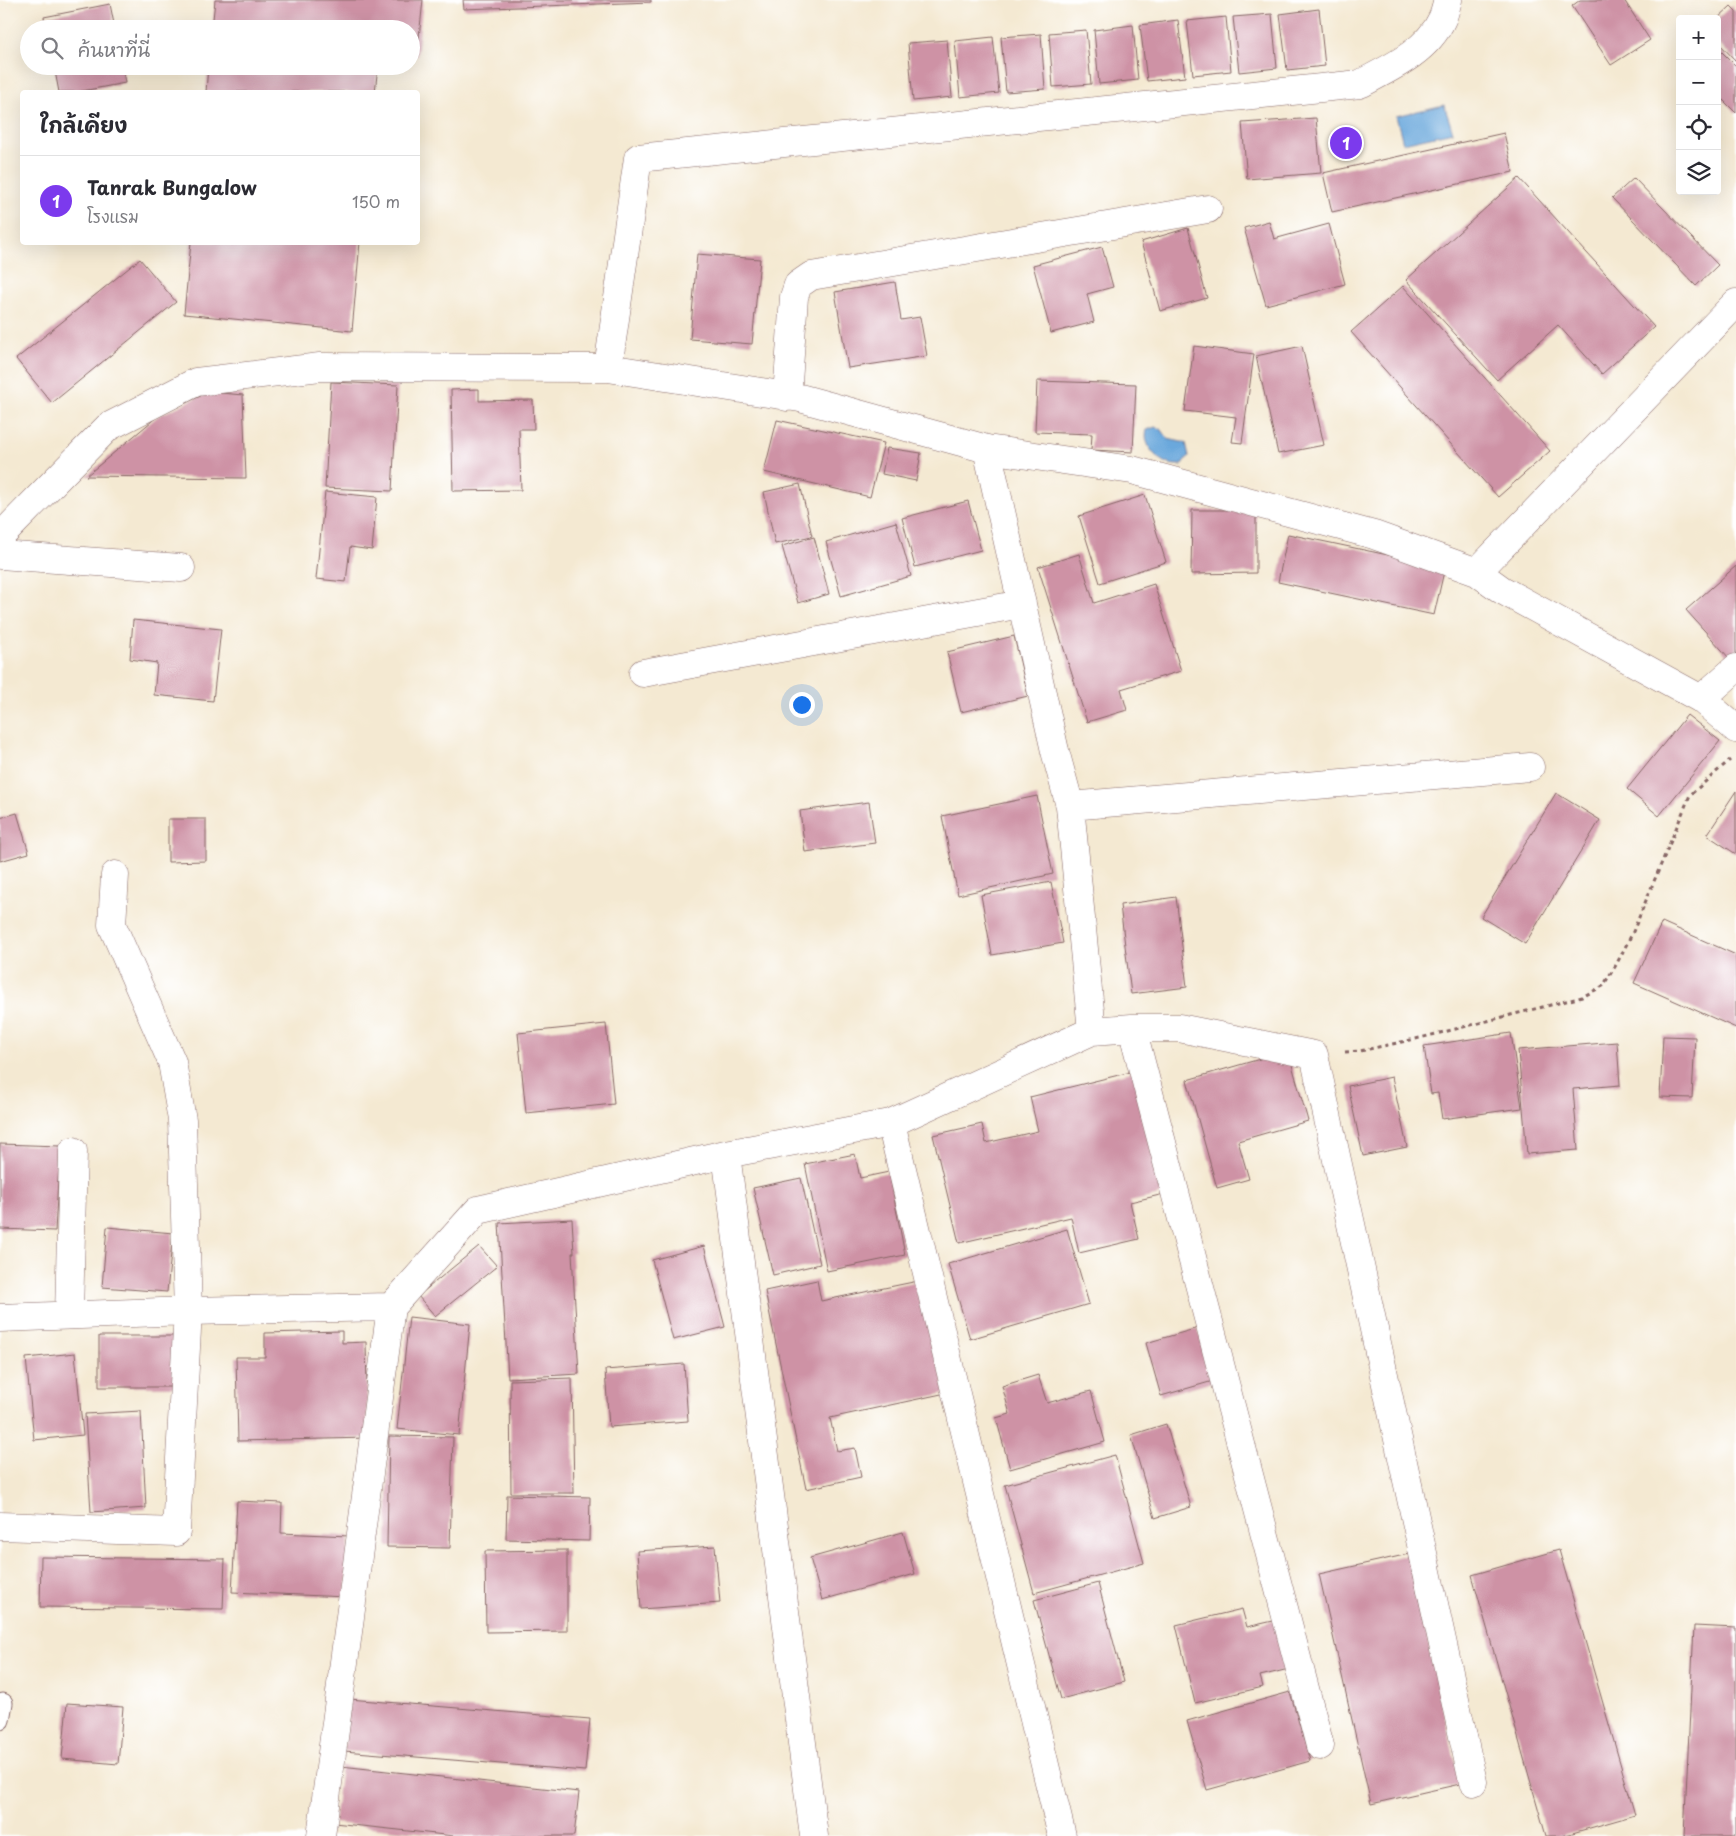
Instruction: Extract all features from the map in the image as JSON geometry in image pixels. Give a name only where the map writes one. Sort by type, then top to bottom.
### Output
[{"type":"street","points":[[608,368],[638,158],[1360,84],[1402,61],[1427,41],[1443,19],[1448,0]]},
{"type":"street","points":[[788,396],[794,297],[798,285],[811,276],[1208,209]]},
{"type":"street","points":[[1477,572],[1736,303]]},
{"type":"street","points":[[0,537],[108,427],[196,382],[320,367],[608,368],[788,396],[987,449],[1132,470],[1374,535],[1477,572],[1502,590],[1701,699],[1736,729]]},
{"type":"street","points":[[987,449],[1054,751],[1070,806],[1092,1031]]},
{"type":"street","points":[[0,555],[181,568]]},
{"type":"street","points":[[643,673],[1022,604]]},
{"type":"street","points":[[1701,699],[1736,668]]},
{"type":"street","points":[[1070,806],[1530,767]]},
{"type":"street","points":[[0,1526],[176,1532],[188,1311],[182,1120],[172,1062],[112,925],[115,875]]},
{"type":"street","points":[[1132,1028],[1320,1746]]},
{"type":"street","points":[[321,1836],[392,1307],[478,1210],[726,1154],[891,1123],[1092,1031],[1132,1028],[1179,1028],[1314,1055],[1473,1782]]},
{"type":"street","points":[[891,1123],[1062,1836]]},
{"type":"street","points":[[69,1316],[73,1151]]},
{"type":"street","points":[[726,1154],[814,1836]]},
{"type":"street","points":[[0,1318],[188,1311],[392,1307]]},
{"type":"path","points":[[1314,1055],[1360,1051],[1420,1038],[1582,997],[1603,986],[1632,934],[1690,795],[1736,754]]},
{"type":"water","points":[[1444,105],[1453,132],[1403,143],[1396,116]]},
{"type":"water","points":[[1155,427],[1162,430],[1168,439],[1186,443],[1189,456],[1182,465],[1166,463],[1150,449],[1146,435],[1147,430]]},
{"type":"building","points":[[215,0],[423,0],[420,28],[420,20],[213,20]]},
{"type":"building","points":[[463,0],[651,0],[651,2],[464,9]]},
{"type":"building","points":[[1580,0],[1624,0],[1650,40],[1611,65],[1572,6]]},
{"type":"building","points":[[110,4],[113,20],[44,20],[44,17]]},
{"type":"building","points":[[1731,6],[1736,11],[1736,61],[1721,45],[1721,15]]},
{"type":"building","points":[[1319,9],[1325,66],[1287,70],[1280,14]]},
{"type":"building","points":[[1272,14],[1277,68],[1239,72],[1233,17]]},
{"type":"building","points":[[1226,17],[1231,71],[1193,75],[1187,21]]},
{"type":"building","points":[[1178,20],[1185,77],[1147,81],[1140,25]]},
{"type":"building","points":[[1133,25],[1138,80],[1099,84],[1094,30]]},
{"type":"building","points":[[1086,30],[1091,84],[1053,87],[1049,33]]},
{"type":"building","points":[[1041,34],[1045,89],[1006,92],[1001,37]]},
{"type":"building","points":[[993,37],[999,93],[960,97],[955,41]]},
{"type":"building","points":[[947,40],[952,97],[913,101],[908,43]]},
{"type":"building","points":[[1721,51],[1736,66],[1736,113],[1721,98]]},
{"type":"building","points":[[56,75],[124,75],[125,83],[88,90],[59,90]]},
{"type":"building","points":[[207,75],[377,75],[375,90],[206,90]]},
{"type":"building","points":[[1316,118],[1321,173],[1247,179],[1242,123]]},
{"type":"building","points":[[1504,133],[1513,172],[1332,212],[1323,173]]},
{"type":"building","points":[[1519,178],[1654,327],[1602,374],[1558,325],[1497,380],[1406,280]]},
{"type":"building","points":[[1634,178],[1718,265],[1696,286],[1612,198]]},
{"type":"building","points":[[1269,221],[1274,239],[1329,224],[1345,284],[1266,305],[1244,228]]},
{"type":"building","points":[[1188,228],[1207,298],[1160,311],[1141,242]]},
{"type":"building","points":[[191,245],[360,245],[352,331],[184,314]]},
{"type":"building","points":[[1102,247],[1113,287],[1087,294],[1094,322],[1051,333],[1033,265]]},
{"type":"building","points":[[697,254],[760,259],[752,344],[690,339]]},
{"type":"building","points":[[140,259],[176,302],[52,403],[16,359]]},
{"type":"building","points":[[895,282],[901,320],[920,317],[927,356],[848,368],[835,292]]},
{"type":"building","points":[[1403,286],[1550,451],[1498,497],[1351,332]]},
{"type":"building","points":[[1194,346],[1254,354],[1242,443],[1232,442],[1236,417],[1185,411]]},
{"type":"building","points":[[1302,346],[1324,445],[1278,454],[1256,356]]},
{"type":"building","points":[[1037,381],[1136,384],[1133,452],[1091,450],[1092,434],[1035,432]]},
{"type":"building","points":[[331,382],[398,385],[392,491],[325,488]]},
{"type":"building","points":[[479,389],[479,401],[533,400],[534,429],[519,429],[521,490],[453,491],[451,390]]},
{"type":"building","points":[[209,392],[243,395],[246,478],[86,476],[158,416]]},
{"type":"building","points":[[777,420],[884,443],[870,497],[764,472]]},
{"type":"building","points":[[887,448],[921,453],[916,481],[882,474]]},
{"type":"building","points":[[800,484],[812,536],[775,544],[764,492]]},
{"type":"building","points":[[325,492],[377,497],[372,550],[350,547],[346,582],[316,579]]},
{"type":"building","points":[[1145,495],[1166,562],[1100,583],[1079,516]]},
{"type":"building","points":[[968,501],[981,550],[915,567],[902,518]]},
{"type":"building","points":[[1192,510],[1256,510],[1256,573],[1191,574]]},
{"type":"building","points":[[896,522],[911,576],[841,596],[826,542]]},
{"type":"building","points":[[1288,534],[1445,567],[1434,615],[1278,582]]},
{"type":"building","points":[[814,537],[829,594],[798,603],[782,546]]},
{"type":"building","points":[[1079,554],[1094,603],[1154,584],[1181,671],[1121,689],[1127,710],[1087,722],[1038,567]]},
{"type":"building","points":[[1736,566],[1736,653],[1730,659],[1686,610]]},
{"type":"building","points":[[133,620],[221,629],[213,701],[154,695],[157,663],[130,659]]},
{"type":"building","points":[[1014,636],[1028,696],[961,712],[947,652]]},
{"type":"building","points":[[1687,715],[1720,741],[1659,816],[1627,789]]},
{"type":"building","points":[[1736,791],[1736,854],[1707,835]]},
{"type":"building","points":[[1556,793],[1600,820],[1525,944],[1481,917]]},
{"type":"building","points":[[1037,796],[1053,874],[958,895],[942,816]]},
{"type":"building","points":[[869,802],[875,843],[805,852],[800,811]]},
{"type":"building","points":[[17,813],[29,853],[0,861],[0,818]]},
{"type":"building","points":[[168,819],[206,819],[206,861],[168,862]]},
{"type":"building","points":[[1051,882],[1063,943],[992,955],[981,895]]},
{"type":"building","points":[[1176,897],[1187,987],[1131,994],[1120,905]]},
{"type":"building","points":[[1662,922],[1736,955],[1736,1028],[1634,983]]},
{"type":"building","points":[[606,1024],[614,1104],[526,1113],[518,1033]]},
{"type":"building","points":[[1511,1033],[1522,1108],[1442,1119],[1438,1093],[1431,1094],[1424,1046]]},
{"type":"building","points":[[1663,1036],[1695,1037],[1692,1098],[1660,1097]]},
{"type":"building","points":[[1617,1042],[1620,1085],[1573,1089],[1578,1150],[1527,1154],[1518,1050]]},
{"type":"building","points":[[1288,1051],[1308,1121],[1238,1141],[1249,1179],[1217,1188],[1187,1080]]},
{"type":"building","points":[[1135,1071],[1164,1194],[1130,1202],[1139,1239],[1079,1253],[1071,1217],[959,1243],[933,1135],[982,1124],[986,1143],[1038,1131],[1030,1097]]},
{"type":"building","points":[[1392,1077],[1407,1147],[1363,1156],[1348,1086]]},
{"type":"building","points":[[0,1144],[60,1146],[55,1231],[0,1229]]},
{"type":"building","points":[[855,1154],[860,1178],[889,1172],[905,1255],[827,1271],[805,1164]]},
{"type":"building","points":[[801,1178],[820,1264],[773,1275],[753,1188]]},
{"type":"building","points":[[572,1219],[574,1253],[572,1253],[579,1374],[508,1378],[499,1223]]},
{"type":"building","points":[[107,1227],[173,1233],[167,1292],[102,1287]]},
{"type":"building","points":[[1067,1229],[1089,1304],[970,1339],[948,1264]]},
{"type":"building","points":[[479,1246],[497,1266],[435,1316],[418,1296]]},
{"type":"building","points":[[704,1246],[725,1327],[673,1340],[652,1260]]},
{"type":"building","points":[[817,1280],[821,1301],[923,1280],[946,1393],[830,1418],[837,1451],[855,1448],[861,1477],[806,1489],[765,1291]]},
{"type":"building","points":[[409,1317],[470,1324],[459,1435],[397,1429]]},
{"type":"building","points":[[1198,1328],[1213,1381],[1161,1396],[1146,1343]]},
{"type":"building","points":[[342,1331],[342,1343],[366,1342],[368,1438],[238,1441],[236,1357],[265,1357],[265,1333]]},
{"type":"building","points":[[99,1336],[176,1336],[176,1387],[99,1387]]},
{"type":"building","points":[[75,1353],[83,1435],[34,1440],[26,1358]]},
{"type":"building","points":[[684,1364],[688,1421],[609,1427],[605,1370]]},
{"type":"building","points":[[1038,1375],[1047,1403],[1091,1391],[1105,1442],[1010,1469],[996,1418],[1010,1414],[1002,1386]]},
{"type":"building","points":[[572,1378],[574,1493],[511,1493],[510,1380]]},
{"type":"building","points":[[141,1411],[146,1508],[91,1512],[85,1414]]},
{"type":"building","points":[[1166,1424],[1191,1507],[1155,1518],[1131,1435]]},
{"type":"building","points":[[389,1436],[453,1437],[450,1548],[387,1547]]},
{"type":"building","points":[[1115,1455],[1144,1563],[1034,1593],[1005,1485]]},
{"type":"building","points":[[507,1495],[590,1497],[589,1541],[506,1539]]},
{"type":"building","points":[[237,1501],[282,1503],[281,1533],[349,1536],[346,1597],[232,1592]]},
{"type":"building","points":[[903,1532],[915,1574],[822,1600],[810,1558]]},
{"type":"building","points":[[715,1546],[720,1603],[641,1609],[637,1551]]},
{"type":"building","points":[[567,1550],[567,1631],[486,1632],[485,1551]]},
{"type":"building","points":[[1559,1550],[1635,1815],[1562,1836],[1546,1836],[1472,1575]]},
{"type":"building","points":[[1409,1554],[1460,1784],[1371,1804],[1319,1574]]},
{"type":"building","points":[[41,1557],[225,1559],[223,1609],[40,1607]]},
{"type":"building","points":[[1098,1583],[1124,1682],[1061,1699],[1034,1600]]},
{"type":"building","points":[[1242,1609],[1247,1627],[1282,1619],[1293,1668],[1260,1676],[1263,1687],[1195,1703],[1176,1625]]},
{"type":"building","points":[[1694,1626],[1736,1628],[1736,1836],[1684,1836]]},
{"type":"building","points":[[1290,1692],[1310,1761],[1207,1790],[1187,1721]]},
{"type":"building","points":[[349,1699],[590,1719],[585,1771],[344,1751]]},
{"type":"building","points":[[67,1703],[123,1707],[118,1764],[62,1759]]},
{"type":"building","points":[[341,1766],[579,1792],[574,1836],[454,1836],[334,1823]]},
{"type":"place","name":"Tanrak Bungalow","points":[[1346,143]]}]
